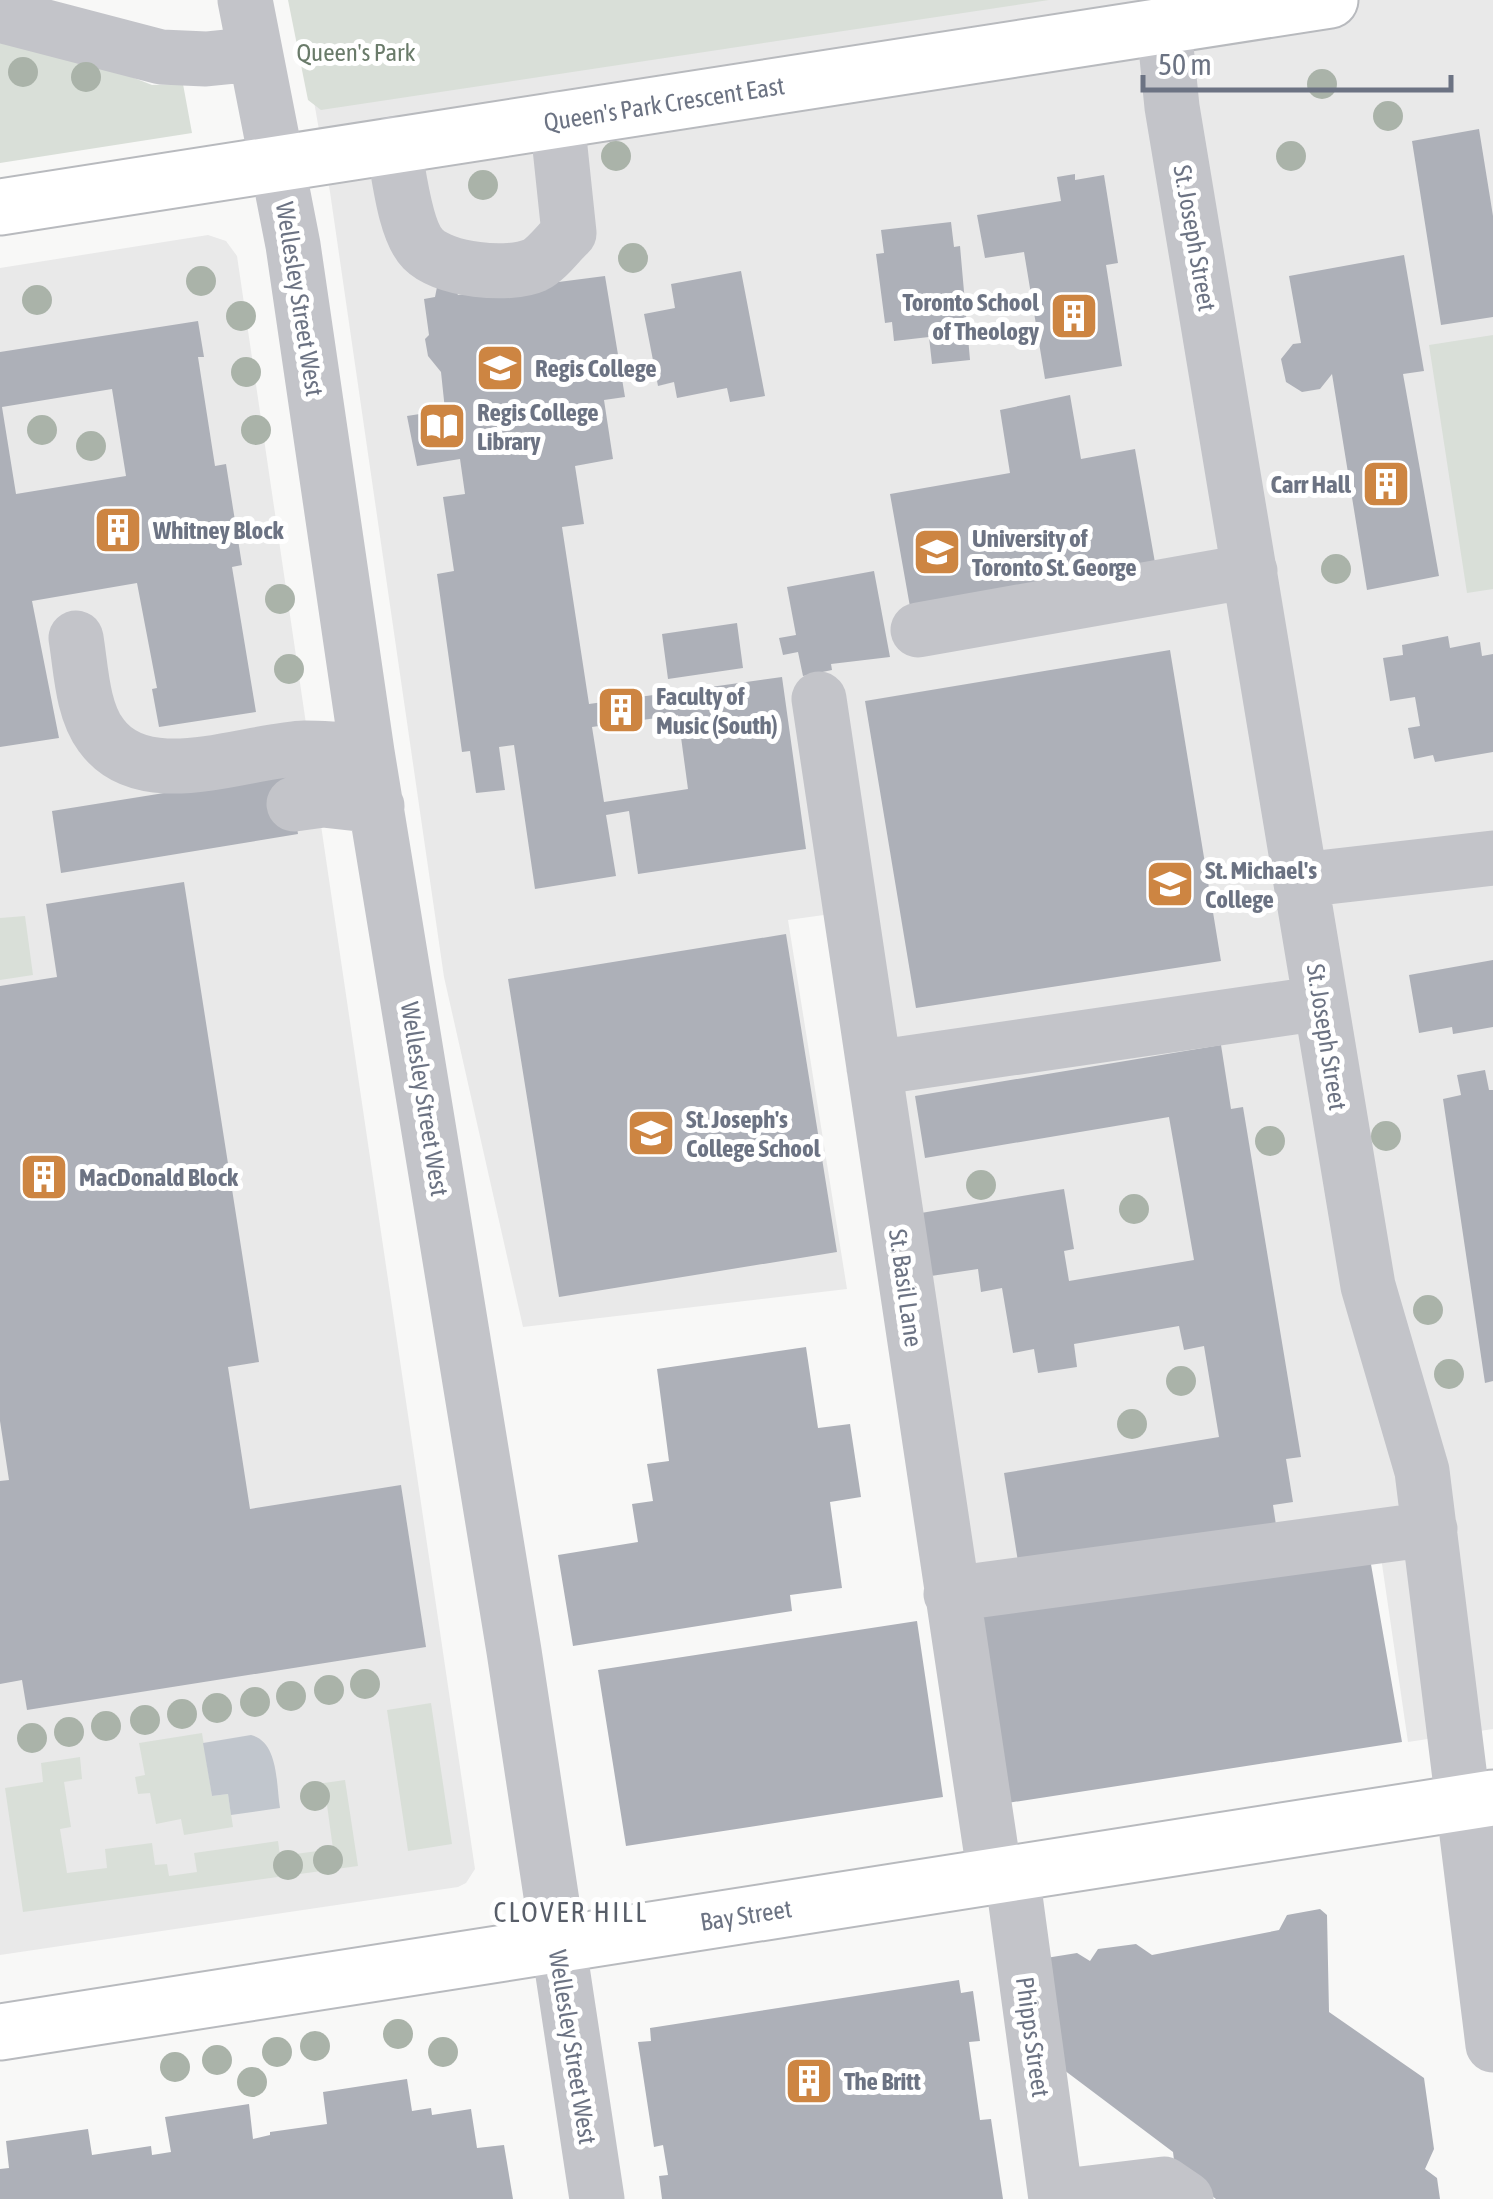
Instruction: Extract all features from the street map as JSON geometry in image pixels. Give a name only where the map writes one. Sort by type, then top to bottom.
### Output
[{"type":"main road","name":"Queen's Park Crescent East","points":[[0,206],[1330,0]]},
{"type":"main road","name":"Bay Street","points":[[0,2032],[1478,1800]]},
{"type":"street","name":"Wellesley Street West","points":[[245,0],[293,245],[367,752],[514,1651],[597,2199]]},
{"type":"street","points":[[0,16],[162,57],[206,59],[255,54]]},
{"type":"street","name":"St. Joseph Street","points":[[1164,27],[1172,107],[1368,1286],[1422,1470],[1478,1800],[1493,2045]]},
{"type":"street","points":[[393,144],[410,223],[423,248],[474,270],[532,266],[569,233],[557,118]]},
{"type":"street","points":[[918,630],[1250,571]]},
{"type":"street","points":[[76,638],[86,695],[98,732],[120,756],[168,766],[303,748],[367,752]]},
{"type":"street","name":"St. Basil Lane","points":[[819,700],[951,1594],[1003,1876]]},
{"type":"street","points":[[294,804],[323,800],[377,806]]},
{"type":"street","points":[[1301,880],[1493,858]]},
{"type":"street","points":[[874,1068],[1321,1003]]},
{"type":"street","points":[[951,1594],[1430,1529]]},
{"type":"street","name":"Phipps Street","points":[[1003,1876],[1056,2198]]},
{"type":"street","points":[[1056,2198],[1157,2195]]},
{"type":"shaded area","name":"University of Toronto St. George","points":[[296,0],[1493,0],[1493,1729],[1408,1742],[1377,1530],[951,1594],[831,914],[788,920],[847,1289],[523,1327],[444,977],[330,192]]},
{"type":"shaded area","points":[[208,235],[226,241],[237,256],[475,1869],[466,1883],[458,1887],[0,1955],[0,268]]},
{"type":"shaded area","points":[[251,1735],[267,1746],[271,1755],[280,1808],[231,1815],[228,1794],[212,1796],[203,1743]]},
{"type":"green space","name":"Queen's Park","points":[[288,0],[1049,0],[321,110],[308,100]]},
{"type":"green space","points":[[0,34],[96,63],[152,85],[183,84],[192,133],[0,163]]},
{"type":"green space","points":[[1493,335],[1493,589],[1467,593],[1429,345]]},
{"type":"green space","points":[[25,916],[33,975],[0,980],[0,918]]},
{"type":"green space","points":[[431,1703],[452,1844],[408,1851],[387,1710]]},
{"type":"green space","points":[[202,1733],[212,1796],[228,1794],[233,1827],[184,1835],[181,1819],[156,1824],[150,1793],[138,1794],[135,1777],[145,1775],[139,1743]]},
{"type":"green space","points":[[80,1757],[82,1779],[64,1782],[71,1827],[60,1829],[67,1873],[107,1868],[105,1849],[152,1843],[155,1865],[167,1864],[169,1876],[197,1872],[194,1853],[278,1841],[280,1856],[333,1849],[327,1805],[306,1808],[303,1786],[345,1780],[358,1866],[23,1912],[5,1788],[43,1782],[41,1763]]},
{"type":"building","points":[[1479,129],[1493,216],[1493,317],[1441,325],[1412,141]]},
{"type":"building","name":"Toronto School of Theology","points":[[1075,174],[1075,180],[1104,175],[1118,263],[1106,265],[1122,366],[1045,379],[1024,252],[985,258],[977,215],[1061,201],[1057,177]]},
{"type":"building","points":[[951,222],[954,247],[960,246],[970,360],[932,364],[929,337],[894,341],[892,322],[885,323],[876,254],[884,253],[881,230]]},
{"type":"building","name":"Carr Hall","points":[[1404,255],[1424,371],[1403,374],[1439,576],[1367,590],[1332,374],[1320,389],[1302,392],[1286,382],[1281,359],[1293,344],[1301,343],[1289,276]]},
{"type":"building","points":[[741,271],[765,396],[730,402],[727,388],[677,398],[674,382],[658,386],[644,314],[675,308],[671,284]]},
{"type":"building","name":"Faculty of Music (South)","points":[[605,276],[625,397],[604,400],[613,459],[575,466],[584,524],[562,527],[589,704],[782,677],[806,849],[638,874],[629,811],[606,815],[616,876],[535,889],[514,745],[499,747],[505,790],[476,793],[470,751],[462,752],[437,574],[454,571],[443,497],[465,494],[460,459],[417,466],[407,416],[445,410],[441,372],[428,356],[424,299],[435,297],[437,287],[452,283],[458,295]],"holes":[[[678,715],[688,789],[604,802],[592,727]]]},
{"type":"building","name":"Whitney Block","points":[[198,321],[204,357],[198,357],[215,466],[226,464],[242,565],[232,567],[256,712],[159,727],[152,689],[157,688],[137,583],[32,601],[59,738],[0,747],[0,352]],"holes":[[[112,389],[126,476],[16,494],[2,407]]]},
{"type":"building","points":[[1070,395],[1081,459],[1135,449],[1157,574],[912,618],[890,494],[1010,473],[1000,410]]},
{"type":"building","points":[[874,571],[890,657],[831,664],[832,670],[803,676],[798,652],[783,655],[779,638],[796,635],[787,587]]},
{"type":"building","points":[[737,623],[743,668],[668,679],[662,634]]},
{"type":"building","points":[[1448,636],[1450,648],[1480,642],[1482,656],[1493,654],[1493,752],[1435,762],[1433,755],[1414,759],[1408,728],[1420,726],[1415,697],[1390,701],[1383,658],[1403,655],[1402,645]]},
{"type":"building","points":[[1170,650],[1221,961],[916,1008],[865,701]]},
{"type":"building","points":[[288,773],[298,834],[61,873],[52,811]]},
{"type":"building","points":[[184,882],[259,1362],[228,1367],[250,1509],[401,1485],[426,1647],[27,1710],[22,1680],[0,1684],[0,1481],[9,1480],[0,1421],[0,986],[57,977],[46,904]]},
{"type":"building","name":"St. Joseph's College School","points":[[786,934],[837,1252],[559,1297],[508,979]]},
{"type":"building","points":[[1493,960],[1493,1027],[1453,1034],[1452,1027],[1419,1033],[1409,975]]},
{"type":"building","points":[[1221,1045],[1231,1109],[1243,1107],[1301,1457],[1286,1459],[1293,1502],[1273,1505],[1276,1525],[1019,1568],[1004,1473],[1219,1437],[1204,1346],[1184,1350],[1179,1326],[1074,1344],[1077,1367],[1038,1373],[1034,1349],[1013,1353],[1002,1288],[981,1292],[978,1269],[931,1276],[921,1213],[1064,1189],[1074,1249],[1064,1251],[1069,1281],[1194,1260],[1169,1117],[925,1158],[915,1096]]},
{"type":"building","points":[[1485,1070],[1489,1090],[1493,1090],[1493,1381],[1485,1383],[1443,1099],[1461,1095],[1457,1075]]},
{"type":"building","points":[[806,1347],[818,1428],[850,1424],[861,1497],[830,1502],[842,1588],[790,1595],[792,1611],[573,1646],[558,1555],[638,1542],[632,1504],[653,1501],[647,1464],[669,1461],[657,1369]]},
{"type":"building","points":[[1365,1530],[1402,1742],[1001,1804],[968,1595]]},
{"type":"building","points":[[917,1621],[943,1797],[626,1846],[598,1670]]},
{"type":"building","points":[[1320,1909],[1327,1915],[1329,2012],[1424,2078],[1434,2149],[1425,2169],[1437,2178],[1440,2199],[1216,2199],[1175,2168],[1173,2152],[1064,2070],[1046,1958],[1077,1953],[1090,1961],[1098,1949],[1136,1944],[1152,1955],[1279,1930],[1287,1915]]},
{"type":"building","name":"The Britt","points":[[959,1980],[961,1993],[973,1991],[980,2041],[969,2042],[980,2120],[991,2119],[1003,2199],[662,2199],[659,2176],[668,2175],[663,2145],[654,2147],[638,2042],[651,2041],[650,2028]]},
{"type":"building","points":[[407,2079],[412,2111],[431,2108],[432,2115],[471,2109],[477,2148],[504,2145],[513,2199],[0,2199],[0,2169],[9,2168],[6,2141],[88,2129],[92,2155],[151,2146],[152,2155],[171,2152],[165,2117],[249,2104],[253,2139],[270,2132],[327,2124],[323,2092]]},
{"type":"place","name":"Toronto School of Theology","points":[[1074,316]]},
{"type":"place","name":"Regis College","points":[[500,368]]},
{"type":"place","name":"Regis College Library","points":[[442,426]]},
{"type":"place","name":"Carr Hall","points":[[1386,484]]},
{"type":"place","name":"Whitney Block","points":[[118,530]]},
{"type":"place","name":"University of Toronto St. George","points":[[937,552]]},
{"type":"place","name":"Faculty of Music (South)","points":[[621,710]]},
{"type":"place","name":"St. Michael's College","points":[[1170,884]]},
{"type":"place","name":"St. Joseph's College School","points":[[651,1133]]},
{"type":"place","name":"MacDonald Block","points":[[44,1177]]},
{"type":"place","name":"The Britt","points":[[809,2081]]},
{"type":"district","name":"CLOVER HILL","points":[[571,1912]]}]
